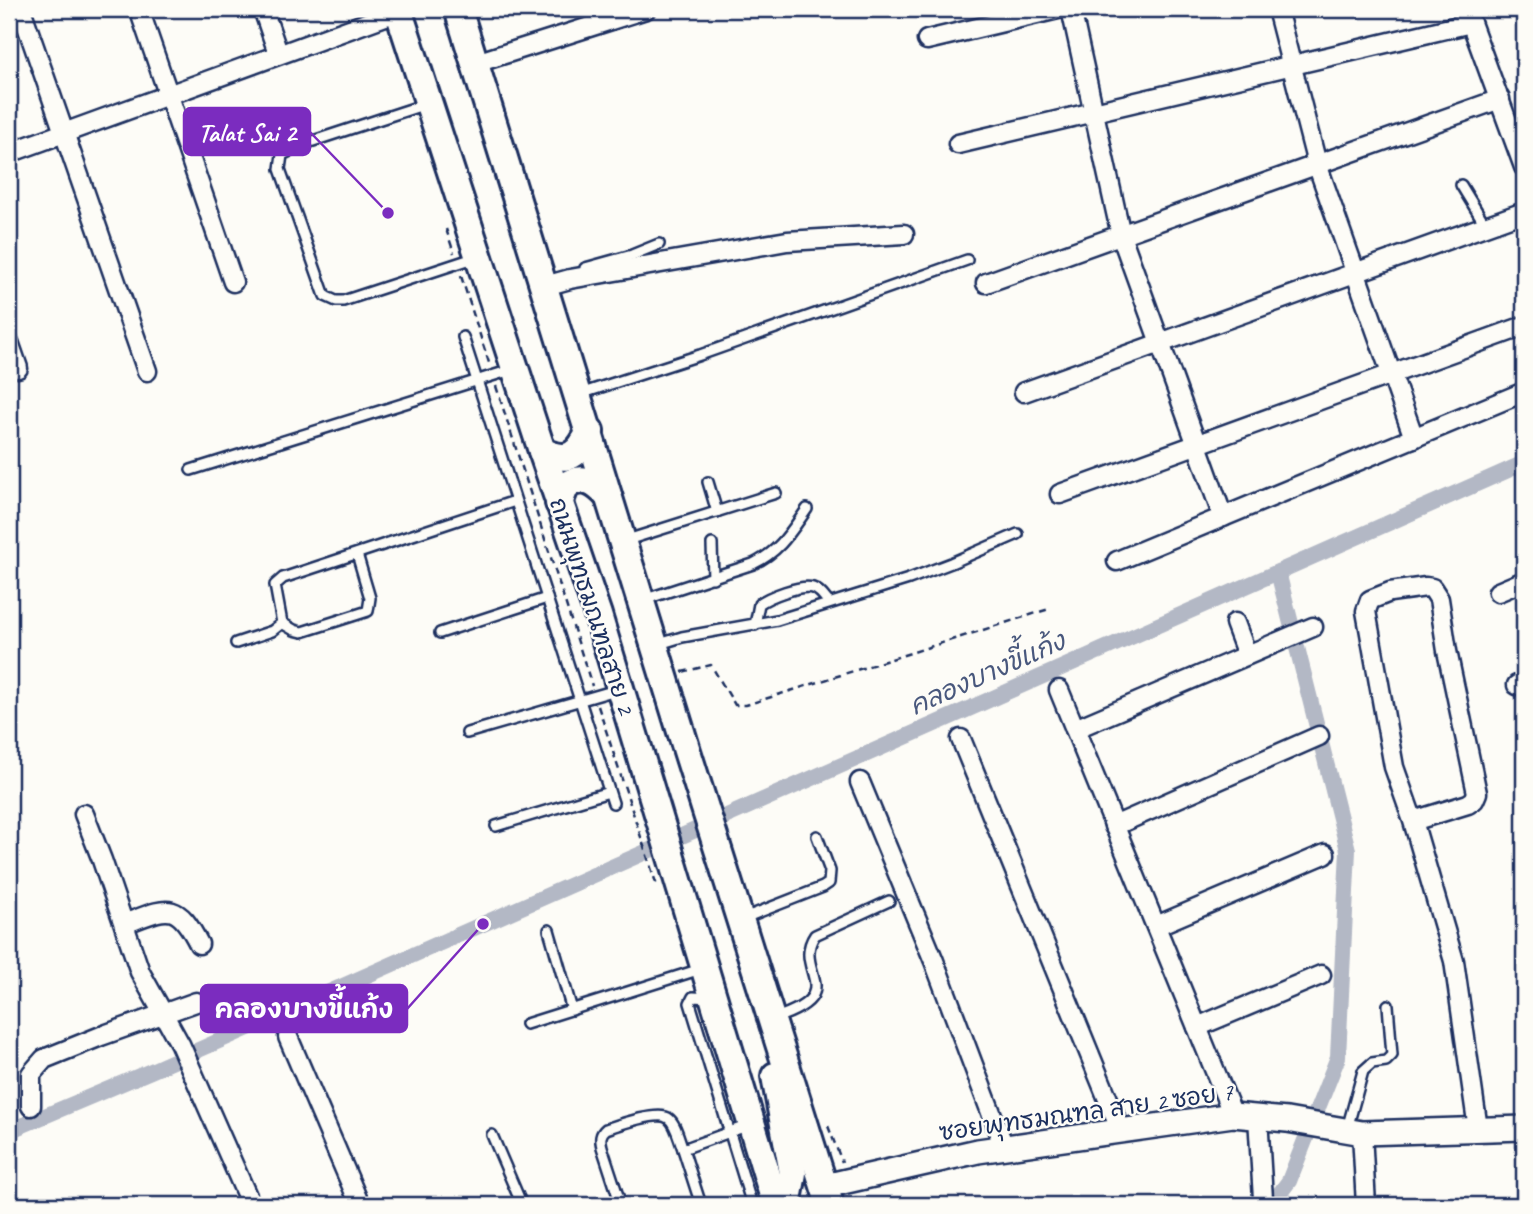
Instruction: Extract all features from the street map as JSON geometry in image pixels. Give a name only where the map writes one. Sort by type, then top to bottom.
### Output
[{"type":"main road","name":"ถนนพุทธมณฑลสาย 2","points":[[458,9],[772,1019],[824,1199]]},
{"type":"main road","name":"ถนนพุทธมณฑลสาย 2","points":[[398,10],[428,103],[468,260],[504,372],[542,452],[598,615],[607,692],[668,882],[715,998],[740,1128],[776,1205]]},
{"type":"main road","points":[[542,452],[553,457],[574,454],[590,431]]},
{"type":"main road","points":[[559,503],[566,485],[584,480],[594,483],[608,496]]},
{"type":"main road","points":[[756,968],[793,1173],[787,1205]]},
{"type":"street","points":[[21,9],[147,371]]},
{"type":"street","points":[[139,9],[233,282]]},
{"type":"street","points":[[263,9],[278,53]]},
{"type":"street","points":[[476,64],[646,9]]},
{"type":"street","points":[[927,40],[1058,9]]},
{"type":"street","points":[[1071,9],[1121,236],[1223,517]]},
{"type":"street","points":[[1277,9],[1317,164],[1414,438]]},
{"type":"street","points":[[9,152],[398,10]]},
{"type":"street","points":[[958,144],[1291,65],[1468,16],[1524,167]]},
{"type":"street","points":[[986,284],[1500,99]]},
{"type":"street","points":[[1024,392],[1524,212]]},
{"type":"street","points":[[544,283],[788,241],[904,234]]},
{"type":"street","points":[[1060,494],[1524,326]]},
{"type":"street","points":[[9,342],[18,368]]},
{"type":"street","points":[[1117,561],[1524,392]]},
{"type":"street","points":[[1498,593],[1524,581]]},
{"type":"street","points":[[1413,821],[1468,804],[1474,800],[1476,793],[1439,599],[1432,588],[1426,587],[1379,595],[1370,600],[1366,611],[1388,739],[1454,961],[1478,1129]]},
{"type":"street","points":[[1235,623],[1247,655]]},
{"type":"street","points":[[1075,729],[1313,627]]},
{"type":"street","points":[[1059,690],[1233,1115]]},
{"type":"street","points":[[1114,827],[1319,736]]},
{"type":"street","points":[[961,739],[1121,1131]]},
{"type":"street","points":[[860,782],[934,961],[1004,1147]]},
{"type":"street","points":[[84,814],[139,972],[180,1044],[251,1205]]},
{"type":"street","points":[[1156,926],[1325,855]]},
{"type":"street","points":[[124,924],[165,911],[176,912],[190,925],[199,944]]},
{"type":"street","points":[[1197,1027],[1321,975]]},
{"type":"street","points":[[31,1106],[32,1074],[44,1059],[197,1002]]},
{"type":"street","points":[[288,1037],[360,1205]]},
{"type":"street","name":"ซอยพุทธมณฑล สาย 2 ซอย 7","points":[[824,1199],[965,1153],[1233,1115],[1355,1131],[1478,1129],[1524,1132]]},
{"type":"street","points":[[1258,1117],[1263,1199]]},
{"type":"street","points":[[1355,1131],[1366,1205]]},
{"type":"lane","points":[[428,103],[307,143],[282,155],[280,169],[325,296],[344,301],[468,260]]},
{"type":"lane","points":[[1461,185],[1486,226]]},
{"type":"lane","points":[[544,283],[659,244]]},
{"type":"lane","points":[[578,394],[700,355],[967,260]]},
{"type":"lane","points":[[463,337],[613,803]]},
{"type":"lane","points":[[191,470],[504,372]]},
{"type":"lane","points":[[708,482],[717,512]]},
{"type":"lane","points":[[622,541],[776,493]]},
{"type":"lane","points":[[357,554],[370,597],[368,611],[302,632],[282,623],[275,585],[284,578],[515,501]]},
{"type":"lane","points":[[641,600],[713,578],[770,556],[779,548],[807,509]]},
{"type":"lane","points":[[655,646],[725,628],[755,625],[829,603],[951,563],[1018,534]]},
{"type":"lane","points":[[712,544],[713,578]]},
{"type":"lane","points":[[755,625],[759,604],[786,592],[813,588],[829,603]]},
{"type":"lane","points":[[440,633],[547,598]]},
{"type":"lane","points":[[236,643],[272,631],[282,623]]},
{"type":"lane","points":[[467,733],[607,692]]},
{"type":"lane","points":[[496,826],[609,792]]},
{"type":"lane","points":[[741,919],[829,883],[830,871],[817,836]]},
{"type":"lane","points":[[772,1019],[801,1009],[813,998],[816,984],[810,952],[811,940],[815,934],[889,901]]},
{"type":"lane","points":[[548,930],[572,1010]]},
{"type":"lane","points":[[526,1024],[705,968]]},
{"type":"lane","points":[[1355,1131],[1363,1070],[1372,1063],[1386,1061],[1392,1055],[1388,1005]]},
{"type":"lane","points":[[621,1205],[602,1147],[602,1133],[618,1125],[658,1115],[668,1118],[673,1124],[701,1205]]},
{"type":"lane","points":[[683,1149],[740,1128],[752,1205]]},
{"type":"lane","points":[[492,1135],[522,1205]]},
{"type":"path","points":[[445,225],[468,260],[668,882]]},
{"type":"path","points":[[664,677],[711,665],[735,705],[746,705],[1049,609]]},
{"type":"waterway","name":"คลองบางขี้แก้ง","points":[[9,1131],[151,1071],[1524,463]]},
{"type":"waterway","points":[[1271,1205],[1289,1181],[1338,1057],[1348,850],[1278,572]]},
{"type":"place","name":"Talat Sai 2","points":[[388,213]]},
{"type":"place","name":"คลองบางขี้แก้ง","points":[[483,924]]}]
